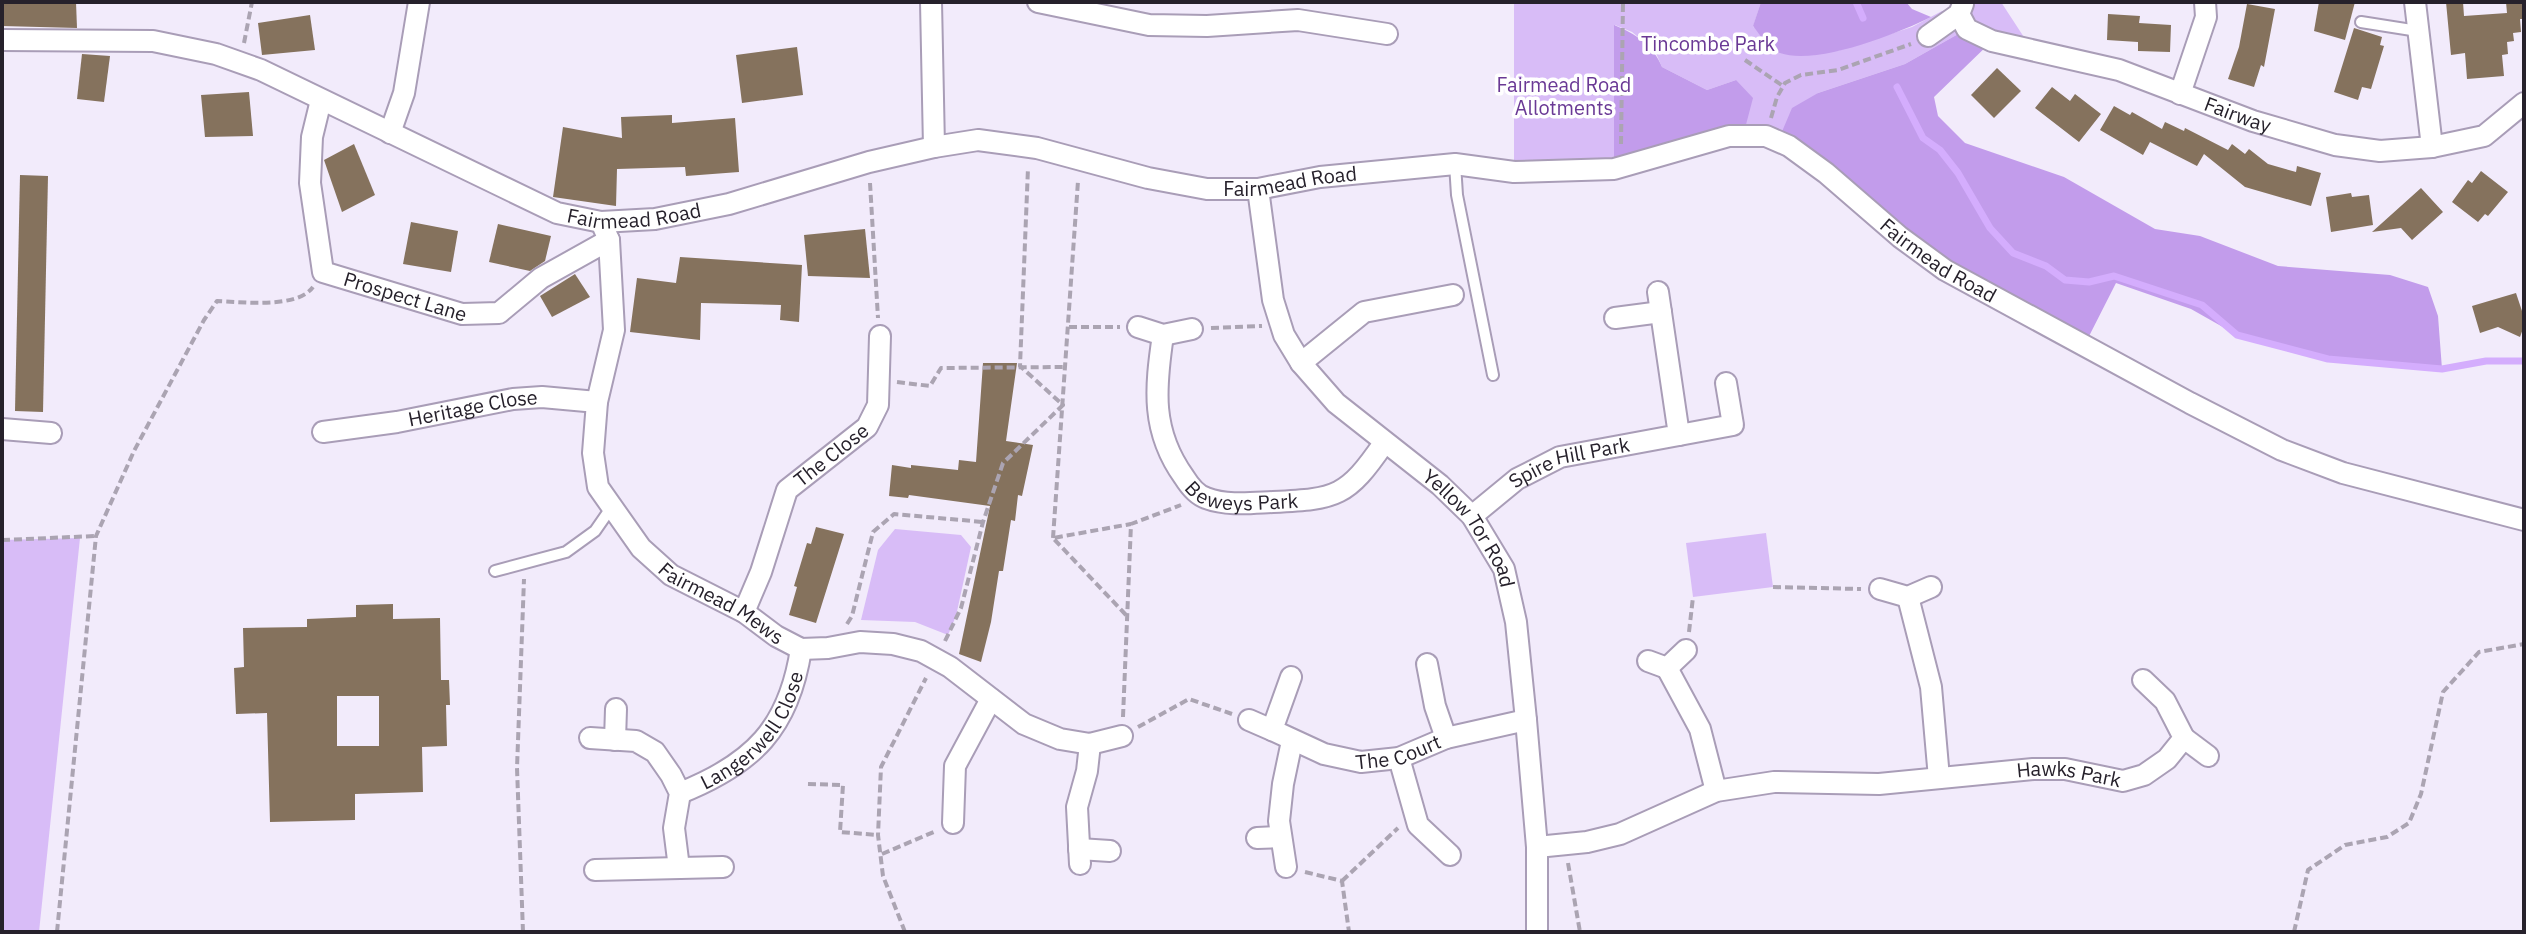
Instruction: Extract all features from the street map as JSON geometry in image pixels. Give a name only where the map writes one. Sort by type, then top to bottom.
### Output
[{"type":"street","points":[[390,133],[404,93],[419,2]]},
{"type":"street","points":[[931,2],[934,147]]},
{"type":"street","points":[[1038,2],[1149,25],[1298,20],[1387,34]]},
{"type":"street","points":[[2180,94],[2206,17],[2205,2]]},
{"type":"street","points":[[2415,2],[2432,147]]},
{"type":"street","points":[[1928,36],[1961,8]]},
{"type":"street","name":"Fairway","points":[[1961,8],[1967,29],[1992,41],[2119,70],[2253,121],[2335,145],[2380,151],[2432,147],[2484,136],[2524,103]]},
{"type":"street","name":"Fairmead Road","points":[[2,40],[153,41],[216,54],[240,62],[557,213],[605,231],[729,204],[869,162],[978,140],[1037,148],[1148,178],[1207,189],[1258,189],[1320,177],[1455,164],[1514,172],[1621,167],[1729,136],[1766,136],[1789,146],[1826,173],[1900,237],[1945,270],[2218,418],[2282,450],[2343,473],[2524,520]]},
{"type":"street","points":[[321,100],[312,137],[310,183],[323,272]]},
{"type":"street","name":"Yellow Tor Road","points":[[1258,189],[1273,300],[1281,326],[1301,363],[1336,403],[1440,485],[1472,516],[1504,569],[1516,622],[1526,720],[1537,847],[1537,932]]},
{"type":"street","name":"Prospect Lane","points":[[323,272],[462,314],[499,313],[605,231]]},
{"type":"street","name":"Fairmead Mews","points":[[605,231],[614,330],[597,402],[593,453],[598,487],[641,548],[671,575],[744,612],[776,636],[801,649],[860,642],[893,644],[921,651],[1024,724],[1060,739],[1090,744],[1122,736]]},
{"type":"street","points":[[1301,363],[1364,312],[1453,295]]},
{"type":"street","points":[[1615,318],[1660,302],[1679,435]]},
{"type":"street","points":[[1138,327],[1163,335],[1192,329]]},
{"type":"street","name":"Beweys Park","points":[[1163,335],[1156,394],[1160,427],[1170,457],[1189,485],[1202,497],[1228,503],[1318,500],[1338,494],[1352,485],[1384,443]]},
{"type":"street","name":"The Close","points":[[744,612],[761,572],[787,490],[867,427],[878,405],[880,336]]},
{"type":"street","name":"Spire Hill Park","points":[[1472,516],[1517,479],[1560,457],[1733,425],[1726,383]]},
{"type":"street","name":"Heritage Close","points":[[323,432],[350,439],[411,420],[513,399],[542,397],[597,402]]},
{"type":"street","points":[[2,429],[51,433]]},
{"type":"street","points":[[1880,589],[1908,597],[1931,587]]},
{"type":"street","points":[[1908,597],[1931,687],[1939,778]]},
{"type":"street","name":"Langerwell Close","points":[[680,793],[717,778],[767,737],[796,678],[801,649]]},
{"type":"street","points":[[1686,650],[1657,664],[1700,729],[1716,791]]},
{"type":"street","points":[[1427,664],[1435,706],[1446,738]]},
{"type":"street","points":[[1272,730],[1291,677]]},
{"type":"street","points":[[2143,680],[2165,701],[2184,738],[2208,756]]},
{"type":"street","points":[[953,823],[955,766],[991,699]]},
{"type":"street","points":[[615,740],[616,709]]},
{"type":"street","name":"The Court","points":[[1249,720],[1324,754],[1361,762],[1399,758],[1446,738],[1526,720]]},
{"type":"street","name":"Langerwell Close","points":[[590,738],[636,741],[655,752],[680,793],[674,828],[679,868]]},
{"type":"street","name":"Hawks Park","points":[[1537,847],[1620,834],[1716,791],[1774,782],[1879,784],[2033,769],[2065,769],[2123,781],[2144,775],[2167,759],[2184,738]]},
{"type":"street","points":[[1286,867],[1279,821],[1292,741]]},
{"type":"street","points":[[1090,744],[1087,771],[1077,807],[1079,857],[1110,851]]},
{"type":"street","points":[[1399,758],[1418,825],[1450,855]]},
{"type":"street","points":[[1257,838],[1281,837]]},
{"type":"street","points":[[595,870],[723,867]]},
{"type":"lane","points":[[2361,22],[2418,31]]},
{"type":"lane","points":[[1455,164],[1457,195],[1493,375]]},
{"type":"lane","points":[[495,571],[566,552],[595,531],[611,508]]},
{"type":"path","points":[[240,62],[252,2]]},
{"type":"path","points":[[1621,167],[1623,2]]},
{"type":"path","points":[[1766,136],[1783,86],[1801,75],[1838,70],[1928,36]]},
{"type":"path","points":[[1745,60],[1783,86]]},
{"type":"path","points":[[1080,158],[1053,538],[1128,617]]},
{"type":"path","points":[[1020,366],[1029,160]]},
{"type":"path","points":[[869,162],[880,336]]},
{"type":"path","name":"Prospect Lane","points":[[96,536],[134,451],[217,301],[276,303],[308,294],[323,272]]},
{"type":"path","points":[[1192,329],[1281,326]]},
{"type":"path","points":[[1068,327],[1138,327]]},
{"type":"path","points":[[1020,366],[1063,405]]},
{"type":"path","points":[[878,380],[930,386],[941,368],[1065,367]]},
{"type":"path","points":[[905,932],[883,876],[878,835],[881,767],[961,608],[983,522],[1003,463],[1063,405]]},
{"type":"path","points":[[1053,538],[1131,524],[1202,497]]},
{"type":"path","points":[[828,648],[852,616],[873,532],[894,514],[983,522]]},
{"type":"path","points":[[1122,736],[1131,524]]},
{"type":"path","points":[[2,540],[96,536],[57,932]]},
{"type":"path","points":[[523,932],[517,768],[524,563]]},
{"type":"path","points":[[1773,587],[1880,589]]},
{"type":"path","points":[[1686,650],[1693,597]]},
{"type":"path","points":[[2294,932],[2308,870],[2345,845],[2387,837],[2409,823],[2421,794],[2443,692],[2479,652],[2524,644]]},
{"type":"path","points":[[1122,736],[1189,699],[1249,720]]},
{"type":"path","points":[[808,784],[843,785],[840,832],[878,835]]},
{"type":"path","points":[[1342,881],[1414,812]]},
{"type":"path","points":[[882,854],[953,823]]},
{"type":"path","points":[[1565,844],[1580,932]]},
{"type":"path","points":[[1286,867],[1342,881]]},
{"type":"path","points":[[1342,881],[1349,932]]},
{"type":"green space","points":[[1514,2],[1761,2],[1753,27],[1837,51],[1912,27],[1942,11],[1958,14],[1964,2],[2001,2],[2033,51],[1967,29],[1905,64],[1818,93],[1778,141],[1743,136],[1736,80],[1707,90],[1662,67],[1655,51],[1632,32],[1615,25],[1614,169],[1514,172]]},
{"type":"green space","points":[[895,529],[961,535],[971,547],[956,616],[948,635],[915,622],[861,620],[878,550]]},
{"type":"green space","points":[[1766,533],[1773,587],[1693,597],[1686,543]]},
{"type":"green space","points":[[80,538],[39,932],[2,932],[2,540]]},
{"type":"shaded area","points":[[1761,2],[1906,2],[1912,9],[1931,17],[1856,46],[1835,52],[1795,56],[1772,48],[1753,26]]},
{"type":"shaded area","points":[[1614,25],[1643,41],[1662,67],[1707,90],[1736,80],[1753,98],[1743,136],[1614,169]]},
{"type":"shaded area","points":[[1967,29],[1992,41],[1934,97],[1938,116],[1965,143],[2064,177],[2155,229],[2200,236],[2278,266],[2390,275],[2428,287],[2438,316],[2442,369],[2342,361],[2237,335],[2191,309],[2116,283],[2083,348],[1952,275],[1778,141],[1792,108],[1818,93],[1905,64]]},
{"type":"building","points":[[2,2],[76,2],[77,28],[2,26]]},
{"type":"building","points":[[2319,2],[2355,2],[2345,40],[2314,31]]},
{"type":"building","points":[[2446,2],[2463,2],[2464,16],[2507,13],[2506,2],[2524,2],[2521,32],[2513,33],[2514,41],[2507,42],[2508,54],[2502,55],[2504,76],[2467,79],[2465,53],[2451,55]]},
{"type":"building","points":[[2247,4],[2275,9],[2264,67],[2261,65],[2254,87],[2228,79],[2239,47]]},
{"type":"building","points":[[2108,14],[2140,16],[2139,23],[2171,25],[2170,52],[2138,51],[2138,42],[2107,40]]},
{"type":"building","points":[[310,15],[315,50],[262,55],[258,23]]},
{"type":"building","points":[[2354,28],[2382,37],[2380,45],[2384,46],[2371,89],[2362,87],[2358,100],[2334,92]]},
{"type":"building","points":[[797,47],[803,95],[742,103],[736,55]]},
{"type":"building","points":[[82,54],[110,56],[104,102],[77,99]]},
{"type":"building","points":[[1997,68],[2021,91],[1994,118],[1971,95]]},
{"type":"building","points":[[2052,87],[2070,101],[2075,94],[2101,114],[2079,142],[2035,108]]},
{"type":"building","points":[[249,92],[253,136],[205,137],[201,95]]},
{"type":"building","points":[[2114,106],[2162,129],[2165,122],[2184,131],[2185,128],[2228,150],[2232,144],[2245,154],[2249,149],[2268,164],[2296,172],[2297,166],[2321,173],[2311,206],[2245,187],[2204,154],[2197,166],[2150,142],[2143,155],[2100,130]]},
{"type":"building","points":[[672,115],[672,123],[735,118],[739,172],[686,176],[685,167],[617,169],[616,206],[553,197],[563,127],[622,138],[621,117]]},
{"type":"building","points":[[354,144],[375,195],[342,212],[324,160]]},
{"type":"building","points":[[2481,171],[2508,192],[2488,216],[2485,214],[2478,222],[2452,202],[2468,180],[2472,183]]},
{"type":"building","points":[[20,175],[48,176],[43,412],[15,411]]},
{"type":"building","points":[[2421,188],[2443,212],[2412,240],[2401,228],[2372,232]]},
{"type":"building","points":[[2351,193],[2352,197],[2369,195],[2373,225],[2331,232],[2326,197]]},
{"type":"building","points":[[411,222],[458,231],[451,272],[403,264]]},
{"type":"building","points":[[498,224],[551,236],[545,261],[530,271],[489,262]]},
{"type":"building","points":[[865,229],[870,278],[808,276],[804,235]]},
{"type":"building","points":[[680,257],[802,265],[799,322],[780,320],[781,305],[701,303],[700,340],[630,332],[637,278],[676,283]]},
{"type":"building","points":[[575,274],[590,297],[552,317],[540,296]]},
{"type":"building","points":[[2516,293],[2524,317],[2520,337],[2498,327],[2480,333],[2472,306]]},
{"type":"building","points":[[983,363],[1017,363],[1006,441],[1033,445],[1022,496],[1018,495],[1015,521],[1011,520],[1003,571],[999,571],[981,662],[959,654],[990,506],[909,495],[908,498],[889,496],[892,465],[958,470],[959,460],[976,462]]},
{"type":"building","points":[[816,527],[844,534],[816,623],[789,615],[807,543],[811,544]]},
{"type":"building","points":[[393,604],[393,619],[440,618],[441,680],[449,680],[447,746],[422,747],[423,792],[355,794],[355,820],[270,822],[267,713],[236,714],[234,668],[244,667],[243,628],[307,627],[307,619],[356,617],[356,605]],"holes":[[[337,696],[379,696],[379,746],[337,746]]]},
{"type":"waterway","points":[[1856,2],[1863,18]]},
{"type":"waterway","points":[[1897,87],[1923,138],[1940,150],[1958,173],[1990,228],[2013,253],[2046,266],[2065,280],[2089,282],[2114,276],[2202,305],[2237,335],[2328,359],[2442,369],[2486,361],[2524,361]]},
{"type":"park label","name":"Tincombe Park","points":[[1708,44]]},
{"type":"park label","name":"Fairmead Road Allotments","points":[[1564,96]]}]
